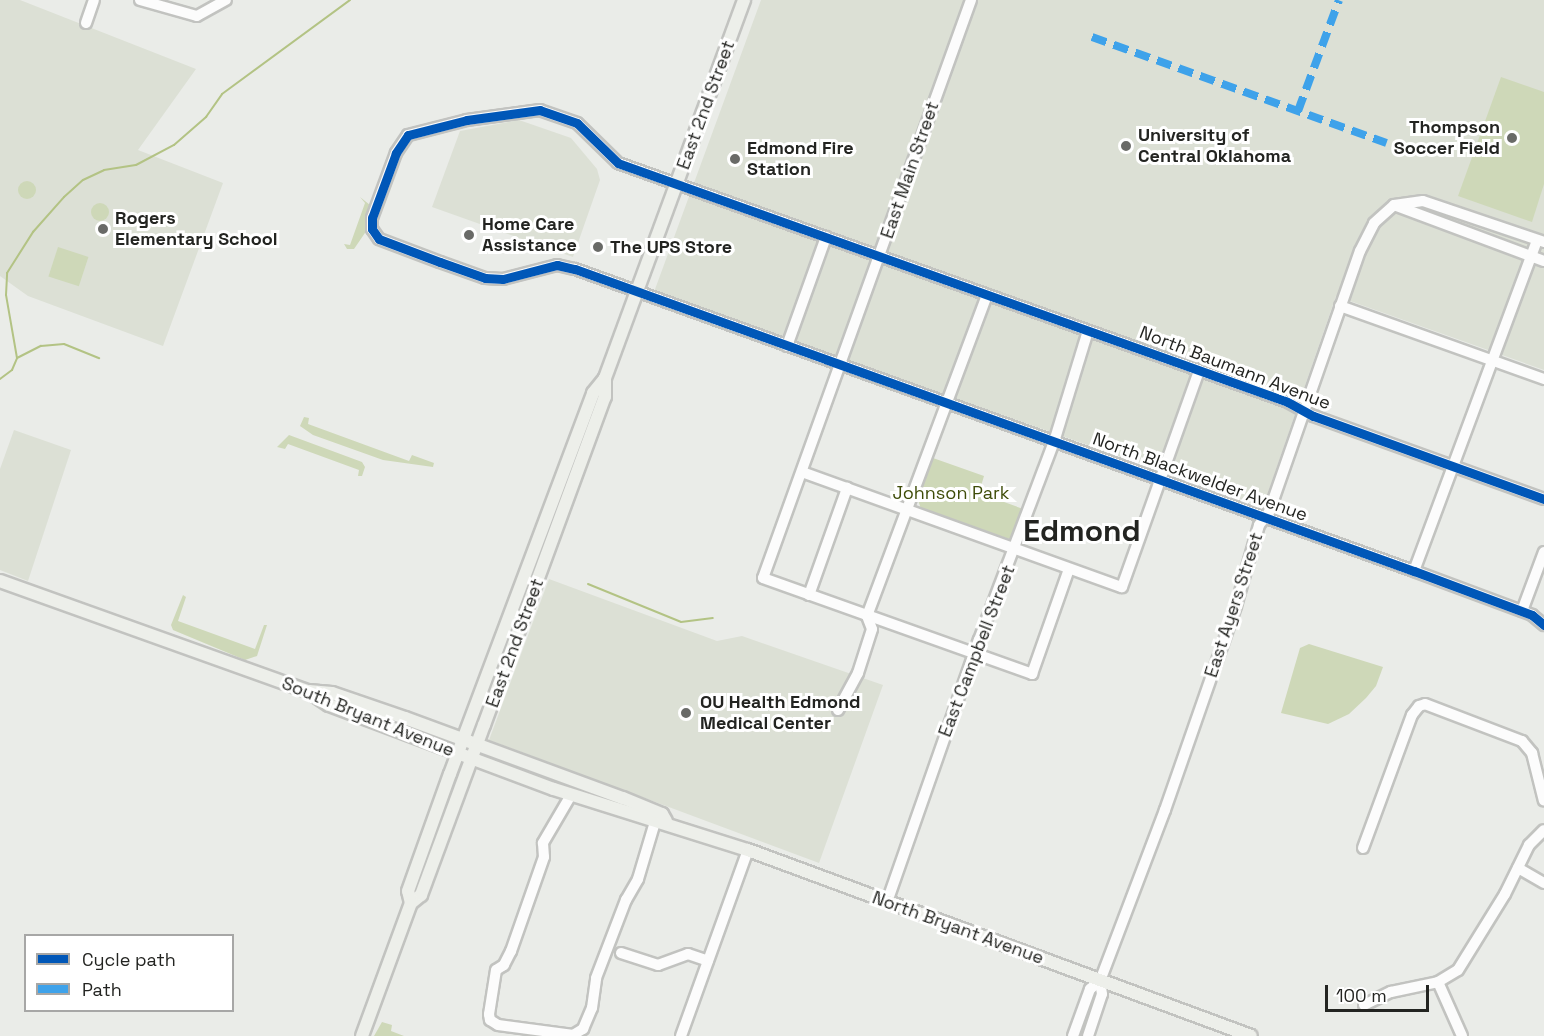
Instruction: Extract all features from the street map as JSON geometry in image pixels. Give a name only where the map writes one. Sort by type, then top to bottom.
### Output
[{"type":"main road","name":"East 2nd Street","points":[[411,903],[408,891],[459,752],[593,393],[605,378],[744,0]]},
{"type":"main road","name":"East 2nd Street","points":[[362,1036],[411,903],[421,895],[525,615],[605,397],[605,378]]},
{"type":"main road","points":[[580,464],[577,458],[582,424]]},
{"type":"main road","name":"South Bryant Avenue","points":[[0,580],[308,690],[329,705],[571,795],[661,822]]},
{"type":"main road","points":[[519,594],[525,615]]},
{"type":"main road","points":[[308,690],[340,695],[643,806],[662,814],[661,822]]},
{"type":"main road","name":"North Bryant Avenue","points":[[661,822],[748,850],[1251,1036]]},
{"type":"street","points":[[86,23],[94,0]]},
{"type":"street","points":[[140,0],[197,16],[226,0]]},
{"type":"street","name":"East Main Street","points":[[810,595],[763,578],[971,0]]},
{"type":"street","name":"North Baumann Avenue","points":[[637,292],[557,266],[503,279],[485,278],[386,243],[375,235],[372,218],[396,153],[408,135],[521,111],[540,110],[567,117],[585,129],[618,163],[1288,402],[1305,412],[1544,499]]},
{"type":"street","points":[[1394,205],[1423,201],[1540,241],[1532,256],[1452,465],[1414,571]]},
{"type":"street","points":[[1394,205],[1544,261]]},
{"type":"street","name":"East Ayers Street","points":[[1100,981],[1165,810],[1265,519],[1367,234],[1394,205]]},
{"type":"street","points":[[787,346],[826,237]]},
{"type":"street","name":"North Blackwelder Avenue","points":[[637,292],[1414,571],[1521,611],[1544,625]]},
{"type":"street","points":[[838,710],[866,648],[872,629],[867,616],[945,402],[987,295]]},
{"type":"street","points":[[1340,306],[1544,379]]},
{"type":"street","name":"East Campbell Street","points":[[887,902],[974,655],[1016,549],[1054,442],[1088,332]]},
{"type":"street","points":[[801,472],[1122,587],[1199,371]]},
{"type":"street","points":[[847,488],[810,595],[867,616],[1032,674],[1069,569]]},
{"type":"street","points":[[1521,611],[1544,552]]},
{"type":"street","points":[[1364,848],[1412,716],[1425,704],[1522,741],[1532,753],[1544,801]]},
{"type":"street","points":[[571,795],[543,843],[544,857],[511,951],[504,965],[496,970],[489,1014],[490,1020],[498,1025],[573,1035],[583,1029],[592,1008],[596,978],[626,900],[638,879],[661,822]]},
{"type":"street","points":[[1364,1005],[1391,992],[1438,982],[1458,970],[1472,952],[1529,845],[1544,830]]},
{"type":"street","points":[[681,1036],[748,850]]},
{"type":"street","points":[[1518,868],[1544,883]]},
{"type":"street","points":[[621,953],[658,965],[688,954],[708,961]]},
{"type":"street","points":[[1073,1036],[1090,989],[1100,981],[1102,994],[1088,1036]]},
{"type":"street","points":[[1438,982],[1462,1036]]},
{"type":"shaded area","name":"Rogers Elementary School","points":[[0,0],[20,0],[196,69],[138,150],[223,183],[163,346],[28,296],[0,276]]},
{"type":"shaded area","name":"University of Central Oklahoma","points":[[761,0],[1544,0],[1544,370],[1336,296],[1263,507],[654,292]]},
{"type":"shaded area","points":[[519,120],[571,138],[597,169],[600,180],[573,257],[432,207],[460,131]]},
{"type":"shaded area","points":[[14,430],[71,450],[28,581],[0,570],[0,469]]},
{"type":"shaded area","name":"OU Health Edmond Medical Center","points":[[549,579],[717,641],[742,636],[883,685],[819,863],[489,740]]},
{"type":"green space","name":"Thompson Soccer Field","points":[[1501,77],[1544,92],[1544,184],[1532,222],[1458,196]]},
{"type":"green space","points":[[23,181],[31,181],[36,186],[34,197],[23,199],[18,194],[18,186]]},
{"type":"green space","points":[[360,197],[370,205],[367,230],[354,249],[347,249],[344,244],[350,245],[365,203]]},
{"type":"green space","points":[[100,203],[106,206],[109,212],[106,218],[100,221],[94,218],[91,212],[94,206]]},
{"type":"green space","points":[[58,247],[88,257],[79,286],[48,276]]},
{"type":"green space","points":[[304,417],[309,418],[308,424],[409,461],[412,455],[434,463],[433,467],[383,460],[313,435],[300,426]]},
{"type":"green space","points":[[289,435],[362,462],[365,467],[362,476],[358,476],[359,470],[288,444],[285,449],[277,447]]},
{"type":"green space","name":"Johnson Park","points":[[933,458],[984,476],[979,493],[1026,510],[1012,540],[921,509],[918,500]]},
{"type":"green space","points":[[183,595],[186,597],[178,621],[255,649],[264,625],[267,625],[257,656],[245,660],[173,630],[171,625]]},
{"type":"green space","points":[[1309,644],[1383,667],[1376,686],[1366,698],[1349,714],[1328,724],[1281,713],[1300,648]]},
{"type":"green space","points":[[382,1022],[392,1025],[391,1031],[404,1036],[374,1036]]},
{"type":"waterway","points":[[17,358],[6,295],[7,273],[33,232],[64,197],[83,180],[104,170],[136,165],[174,145],[206,117],[222,94],[350,0]]},
{"type":"waterway","points":[[0,379],[12,370],[17,358],[41,346],[64,344],[99,358]]},
{"type":"waterway","points":[[588,584],[681,622],[713,618]]},
{"type":"marked path","points":[[1298,111],[1339,0]]},
{"type":"marked path","points":[[1092,37],[1386,143]]},
{"type":"cycle path","points":[[1544,499],[1313,416],[1288,402],[618,163],[577,123],[540,110],[467,120],[408,135],[396,153],[372,218],[372,229],[379,239],[485,278],[503,279],[557,265],[575,269],[1414,571],[1532,615],[1544,625]]},
{"type":"place","name":"Thompson Soccer Field","points":[[1512,138]]},
{"type":"place","name":"University of Central Oklahoma","points":[[1126,146]]},
{"type":"place","name":"Edmond Fire Station","points":[[735,159]]},
{"type":"place","name":"Rogers Elementary School","points":[[103,229]]},
{"type":"place","name":"Home Care Assistance","points":[[469,235]]},
{"type":"place","name":"The UPS Store","points":[[598,247]]},
{"type":"place","name":"OU Health Edmond Medical Center","points":[[686,713]]},
{"type":"district","name":"Edmond","points":[[1082,531]]}]
